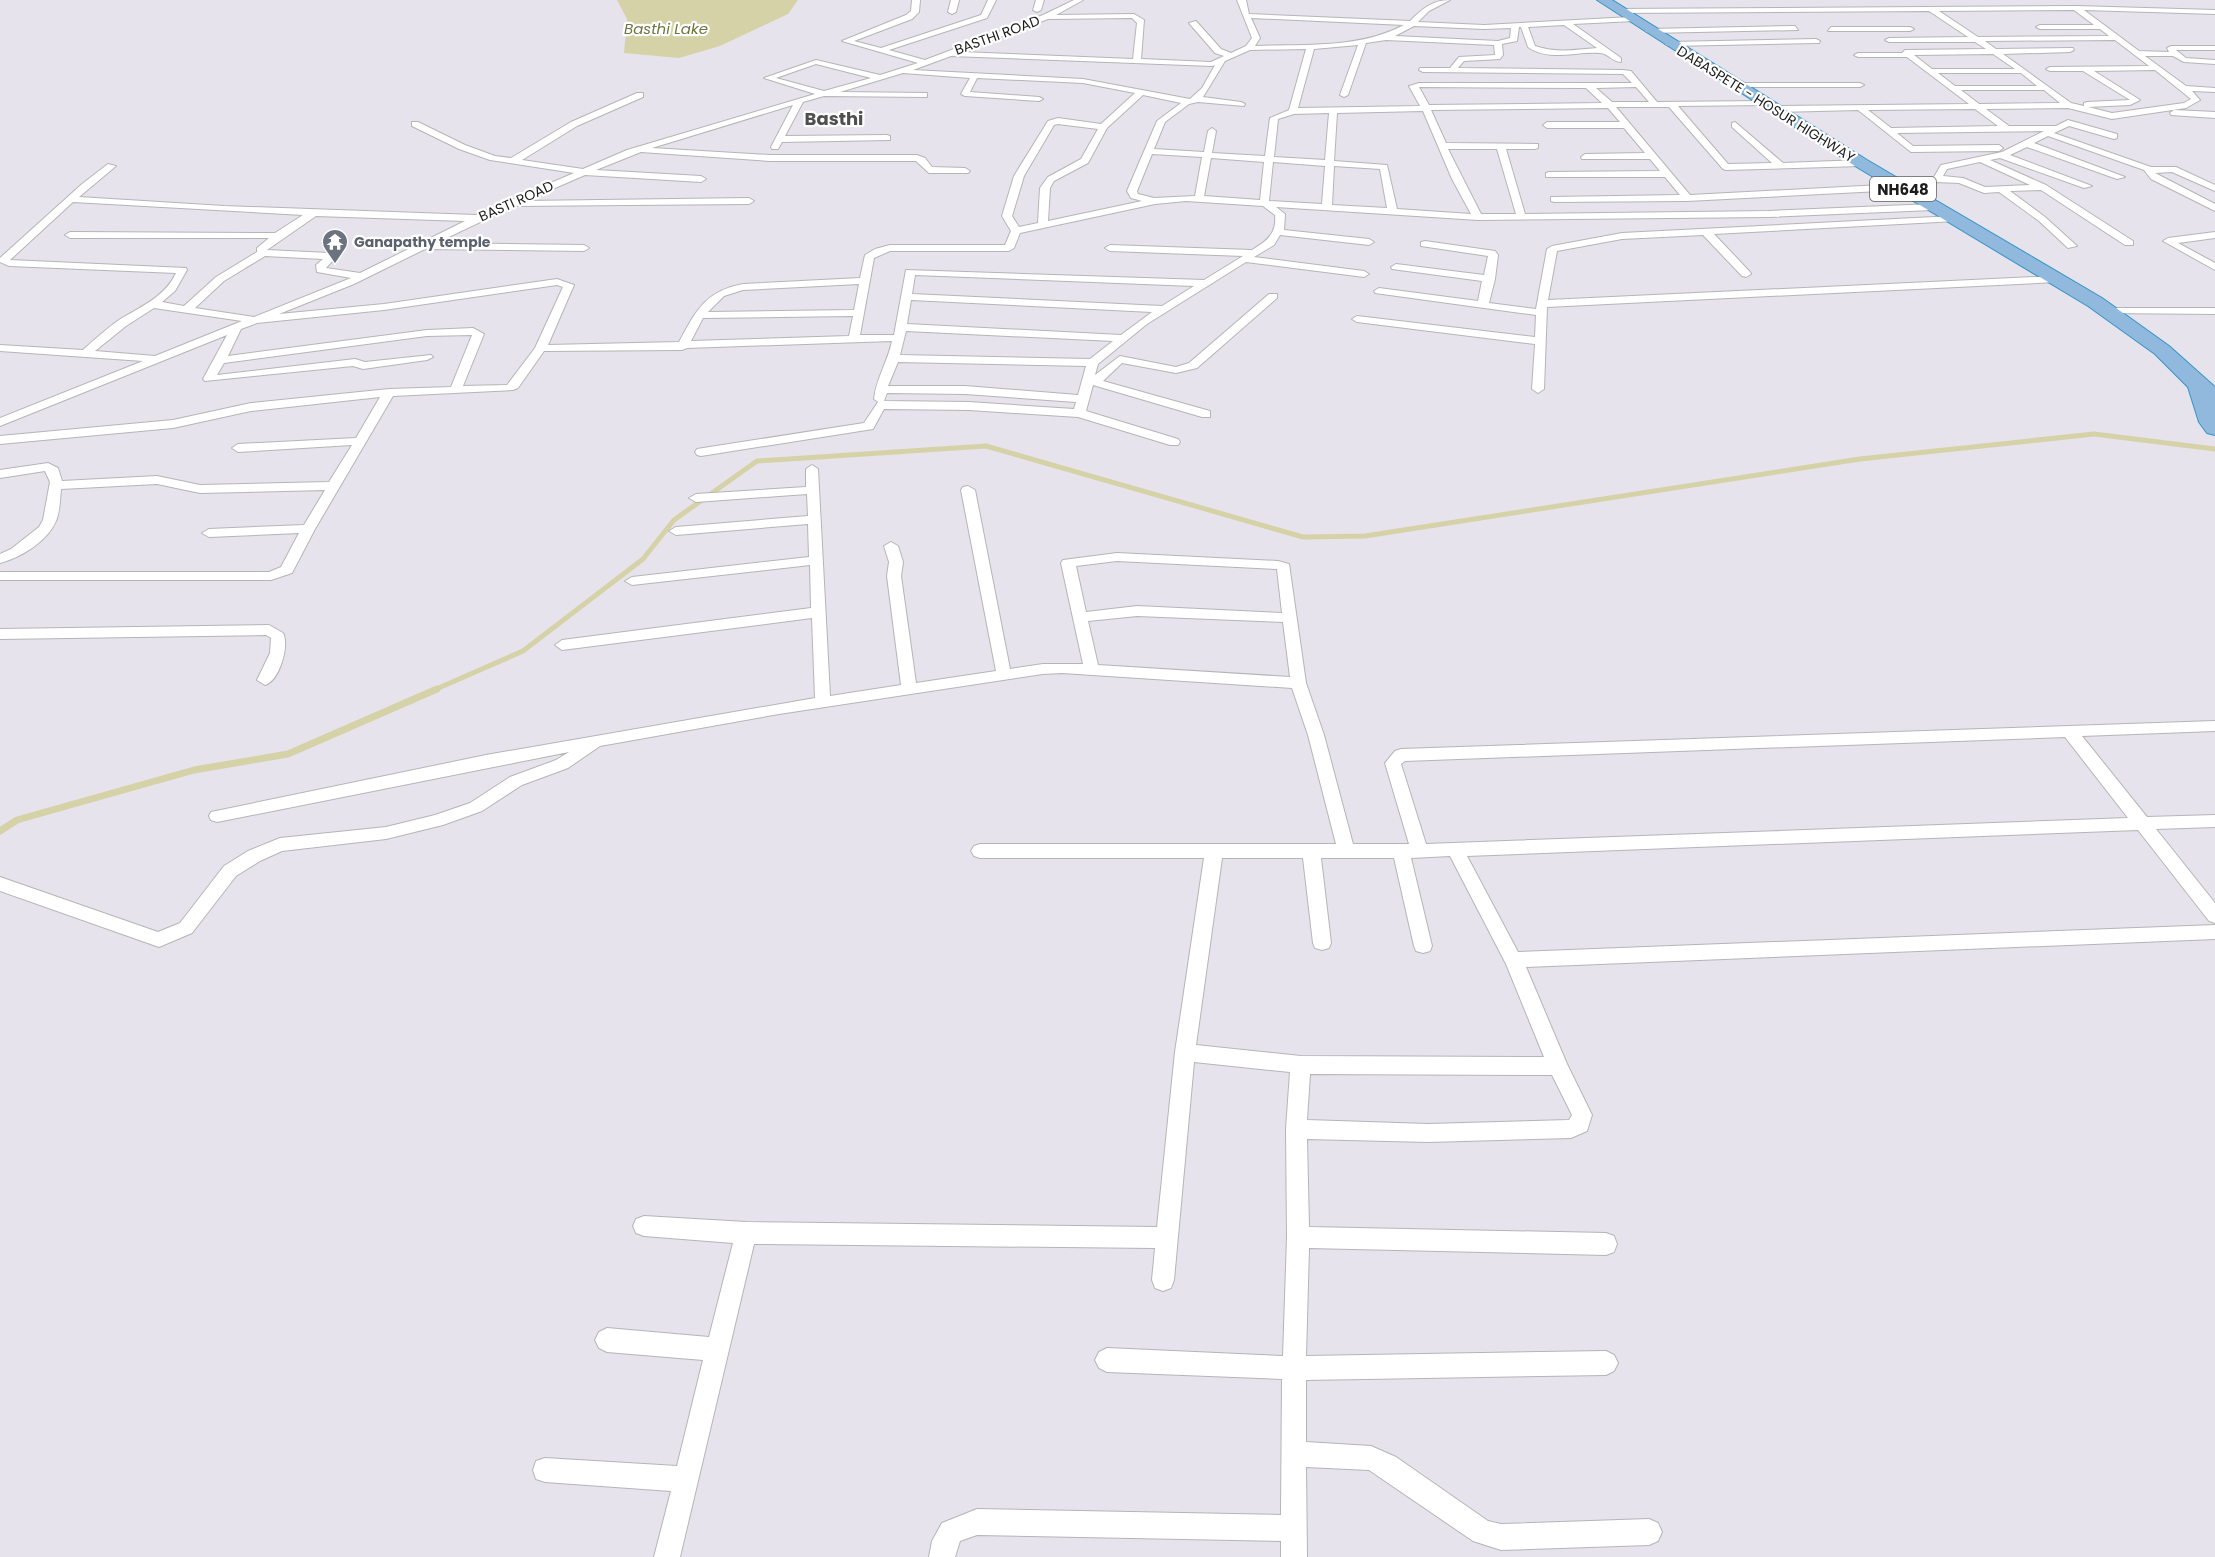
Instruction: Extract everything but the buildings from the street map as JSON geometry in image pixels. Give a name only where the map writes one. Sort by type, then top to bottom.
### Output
[{"type":"highway","name":"DABASPETE - HOSUR HIGHWAY","points":[[1603,0],[1734,85],[1900,187],[2108,310],[2162,350],[2206,390],[2210,422],[2215,428]]},
{"type":"street","points":[[916,0],[915,12],[909,17],[846,41],[924,62]]},
{"type":"street","points":[[952,12],[955,0]]},
{"type":"street","points":[[880,51],[984,16],[992,0]]},
{"type":"street","points":[[1037,10],[1040,0]]},
{"type":"street","name":"BASTHI ROAD","points":[[946,54],[1046,17],[1079,0]]},
{"type":"street","points":[[1386,38],[1412,24],[1426,9],[1446,0]]},
{"type":"street","points":[[1833,0],[1856,16]]},
{"type":"street","points":[[1918,0],[2022,70],[2068,105],[2112,116],[2193,103],[2196,100],[2184,88],[2076,8]]},
{"type":"street","points":[[1242,3],[1256,6]]},
{"type":"street","points":[[1242,3],[1256,38],[1249,48]]},
{"type":"street","points":[[1246,15],[1412,24],[1524,26],[1625,15],[1847,10],[2076,8],[2215,12]]},
{"type":"street","points":[[1363,12],[1366,21]]},
{"type":"street","points":[[1536,13],[1564,22],[1618,60]]},
{"type":"street","points":[[1046,17],[1134,16],[1141,21],[1137,61]]},
{"type":"street","points":[[1864,22],[2006,128]]},
{"type":"street","points":[[1193,23],[1218,51],[1229,55]]},
{"type":"street","points":[[1197,99],[1221,62],[1229,55],[1249,48],[1335,46],[1386,38],[1498,43],[1514,39],[1515,26]]},
{"type":"street","points":[[1524,26],[1532,47],[1538,50],[1604,50]]},
{"type":"street","points":[[2030,28],[2099,27]]},
{"type":"street","points":[[1649,31],[1795,28]]},
{"type":"street","points":[[1949,28],[1971,28]]},
{"type":"street","points":[[1831,29],[1916,29]]},
{"type":"street","points":[[1749,34],[1760,42]]},
{"type":"street","points":[[1878,40],[2115,38]]},
{"type":"street","points":[[1669,44],[1816,41]]},
{"type":"street","points":[[1344,95],[1363,42]]},
{"type":"street","points":[[1452,70],[1462,59],[1497,57],[1499,55],[1498,43]]},
{"type":"street","points":[[1293,111],[1311,46]]},
{"type":"street","points":[[2215,48],[2170,49],[2184,60],[2211,62],[2215,68]]},
{"type":"street","points":[[1858,55],[2085,50]]},
{"type":"street","points":[[2119,50],[2175,54]]},
{"type":"street","points":[[946,54],[1212,64],[1221,62]]},
{"type":"street","name":"BASTI ROAD","points":[[255,320],[360,276],[478,218],[637,150],[852,84],[903,72],[946,54]]},
{"type":"street","points":[[1119,72],[1125,60]]},
{"type":"street","points":[[882,78],[816,62],[768,78],[825,94],[924,95]]},
{"type":"street","points":[[2050,69],[2157,68]]},
{"type":"street","points":[[1264,202],[1274,118],[1293,111],[1609,104],[1860,108],[2135,102],[2085,69]]},
{"type":"street","points":[[1423,70],[1623,72],[1628,73],[1655,104]]},
{"type":"street","points":[[1929,71],[2022,70]]},
{"type":"street","points":[[903,72],[1083,81],[1187,102]]},
{"type":"street","points":[[975,75],[965,94],[1039,99]]},
{"type":"street","points":[[1511,84],[1525,106]]},
{"type":"street","points":[[1478,217],[1426,108],[1413,86],[1638,85]]},
{"type":"street","points":[[1734,85],[1860,85]]},
{"type":"street","points":[[1588,86],[1609,104],[1687,198]]},
{"type":"street","points":[[1952,88],[2045,88]]},
{"type":"street","points":[[2184,88],[2215,90]]},
{"type":"street","points":[[1043,226],[1045,188],[1051,179],[1085,160],[1103,127],[1141,92]]},
{"type":"street","points":[[513,161],[574,124],[640,95]]},
{"type":"street","points":[[1155,201],[1132,194],[1161,121],[1187,102],[1197,99],[1241,104]]},
{"type":"street","points":[[770,158],[798,102]]},
{"type":"street","points":[[1671,104],[1746,188]]},
{"type":"street","points":[[1860,108],[1913,149],[2002,151],[2087,186]]},
{"type":"street","points":[[1327,206],[1333,111]]},
{"type":"street","points":[[2145,111],[2215,115]]},
{"type":"street","points":[[1016,231],[1007,216],[1019,176],[1051,123],[1058,121],[1103,127]]},
{"type":"street","points":[[1937,179],[1944,167],[2023,146],[2057,128],[2072,123],[2114,136]]},
{"type":"street","points":[[416,124],[478,154],[513,161],[584,172],[701,179]]},
{"type":"street","points":[[1547,125],[1626,125]]},
{"type":"street","points":[[1735,125],[1780,165]]},
{"type":"street","points":[[1888,131],[2057,128]]},
{"type":"street","points":[[1979,129],[2002,151]]},
{"type":"street","points":[[1199,199],[1212,131]]},
{"type":"street","points":[[2046,134],[2150,170],[2176,170],[2215,188]]},
{"type":"street","points":[[781,139],[887,138]]},
{"type":"street","points":[[1501,146],[1521,216]]},
{"type":"street","points":[[1443,147],[1535,146]]},
{"type":"street","points":[[2023,146],[2120,177]]},
{"type":"street","points":[[637,150],[770,158],[917,158],[922,160],[929,170],[965,171]]},
{"type":"street","points":[[1148,151],[1384,167],[1392,210]]},
{"type":"street","points":[[1585,157],[1652,156]]},
{"type":"street","points":[[1981,159],[2043,187],[2129,243]]},
{"type":"street","points":[[1726,167],[1861,163]]},
{"type":"street","points":[[85,354],[114,329],[166,294],[179,279],[182,270],[4,262],[111,166]]},
{"type":"street","points":[[2150,170],[2154,177],[2215,208]]},
{"type":"street","points":[[1549,175],[1667,174]]},
{"type":"street","points":[[1554,199],[1687,198],[1746,188],[1900,187],[1937,179],[1964,180],[1979,189],[2043,187]]},
{"type":"street","points":[[2001,189],[2042,219],[2072,246]]},
{"type":"street","points":[[1016,231],[1155,201],[1199,199],[1478,217],[1768,214],[1933,207]]},
{"type":"street","points":[[73,200],[132,205],[478,218]]},
{"type":"street","points":[[510,204],[748,201]]},
{"type":"street","points":[[894,358],[1093,363],[1164,309],[1270,243],[1281,227],[1280,214],[1264,202]]},
{"type":"street","points":[[263,253],[261,250],[263,246],[314,213]]},
{"type":"street","points":[[1538,389],[1542,309],[1552,249],[1622,236],[1954,219]]},
{"type":"street","points":[[1704,230],[1746,274]]},
{"type":"street","points":[[854,339],[869,257],[879,251],[907,248],[1009,248],[1016,231]]},
{"type":"street","points":[[1278,231],[1369,242]]},
{"type":"street","points":[[70,234],[271,235],[275,238]]},
{"type":"street","points":[[2214,265],[2168,241],[2215,235]]},
{"type":"street","points":[[1425,244],[1491,254],[1490,279],[1483,304]]},
{"type":"street","points":[[421,246],[584,248]]},
{"type":"street","points":[[1110,248],[1248,256],[1364,274]]},
{"type":"street","points":[[187,309],[220,279],[263,253],[329,256],[330,258],[321,265],[321,270],[360,276]]},
{"type":"street","points":[[1396,267],[1490,279]]},
{"type":"street","points":[[701,452],[868,426],[880,405],[881,389],[894,358],[910,272],[1205,283]]},
{"type":"street","points":[[1379,291],[1542,309],[2057,279]]},
{"type":"street","points":[[682,347],[715,296],[731,288],[865,281]]},
{"type":"street","points":[[0,422],[255,320],[384,307],[565,283],[569,285],[541,348],[514,386],[389,393],[233,409],[183,423],[0,440]]},
{"type":"street","points":[[1092,381],[1120,359],[1176,370],[1193,366],[1273,296]]},
{"type":"street","points":[[907,297],[1164,309]]},
{"type":"street","points":[[151,304],[255,320]]},
{"type":"street","points":[[2108,310],[2215,311]]},
{"type":"street","points":[[701,315],[859,313]]},
{"type":"street","points":[[1358,319],[1540,342]]},
{"type":"street","points":[[238,325],[209,379],[216,380],[355,362],[363,366],[427,357]]},
{"type":"street","points":[[220,360],[427,333],[473,331],[478,334],[456,389]]},
{"type":"street","points":[[541,348],[682,347],[854,339],[900,333],[1123,338]]},
{"type":"street","points":[[0,348],[154,359]]},
{"type":"street","points":[[1079,413],[1092,381],[1093,363]]},
{"type":"street","points":[[1092,381],[1206,414]]},
{"type":"street","points":[[881,389],[965,390],[1084,399]]},
{"type":"street","points":[[0,576],[271,576],[287,570],[308,529],[389,393]]},
{"type":"street","points":[[880,405],[969,406],[1079,413],[1174,442]]},
{"type":"street","points":[[238,448],[361,441]]},
{"type":"street","points":[[0,474],[48,467],[53,471],[55,484],[50,520],[44,530],[15,552],[0,560]]},
{"type":"street","points":[[812,469],[823,703]]},
{"type":"street","points":[[55,484],[157,480],[200,489],[334,486]]},
{"type":"street","points":[[696,498],[813,490]]},
{"type":"street","points":[[968,490],[1004,675]]},
{"type":"street","points":[[676,531],[814,520]]},
{"type":"street","points":[[209,533],[308,529]]},
{"type":"street","points":[[891,546],[896,562],[894,576],[909,690]]},
{"type":"street","points":[[1092,671],[1068,563],[1117,557],[1278,564],[1284,567],[1298,683],[1316,735],[1346,851]]},
{"type":"street","points":[[632,581],[816,560]]},
{"type":"street","points":[[1079,617],[1137,611],[1291,618]]},
{"type":"street","points":[[562,645],[819,612]]},
{"type":"street","points":[[0,634],[269,630],[278,636],[279,645],[278,655],[265,680]]},
{"type":"street","points":[[218,816],[486,761],[823,703],[1004,675],[1062,668],[1298,683]]},
{"type":"street","points":[[1424,946],[1410,851],[1393,763],[1401,755],[2072,733],[2215,726]]},
{"type":"street","points":[[2072,733],[2215,916]]},
{"type":"street","points":[[0,884],[159,940],[186,928],[230,871],[254,856],[280,845],[386,833],[437,821],[476,807],[516,781],[562,764],[599,741]]},
{"type":"street","points":[[980,851],[1410,851],[2215,821]]},
{"type":"street","points":[[1296,1128],[1428,1133],[1571,1129],[1580,1124],[1582,1115],[1558,1066],[1514,960],[1509,955],[1455,849]]},
{"type":"street","points":[[1311,851],[1322,943]]},
{"type":"street","points":[[1163,1280],[1185,1052],[1214,852]]},
{"type":"street","points":[[1514,960],[2215,932]]},
{"type":"street","points":[[1185,1052],[1301,1065],[1558,1066]]},
{"type":"street","points":[[1294,1557],[1294,1368],[1298,1237],[1296,1128],[1301,1065]]},
{"type":"street","points":[[644,1226],[746,1233],[1167,1238]]},
{"type":"street","points":[[667,1557],[746,1233]]},
{"type":"street","points":[[1298,1237],[1606,1244]]},
{"type":"street","points":[[607,1340],[717,1349]]},
{"type":"street","points":[[1107,1360],[1294,1368],[1605,1363]]},
{"type":"street","points":[[1293,1454],[1371,1458],[1387,1466],[1482,1532],[1501,1537],[1649,1532]]},
{"type":"street","points":[[545,1470],[686,1479]]},
{"type":"street","points":[[942,1557],[944,1540],[955,1527],[977,1522],[1294,1528]]},
{"type":"water","name":"Basthi Lake","points":[[617,0],[798,0],[788,14],[720,46],[679,58],[624,53],[627,19]]},
{"type":"waterway","points":[[434,690],[523,651],[643,559],[674,520],[757,461],[986,446],[1303,537],[1365,536],[1860,459],[2094,434],[2215,449]]},
{"type":"waterway","points":[[0,831],[17,820],[194,770],[288,754],[437,689]]},
{"type":"place","name":"Ganapathy temple","points":[[335,265]]},
{"type":"district","name":"Basthi","points":[[834,118]]}]
